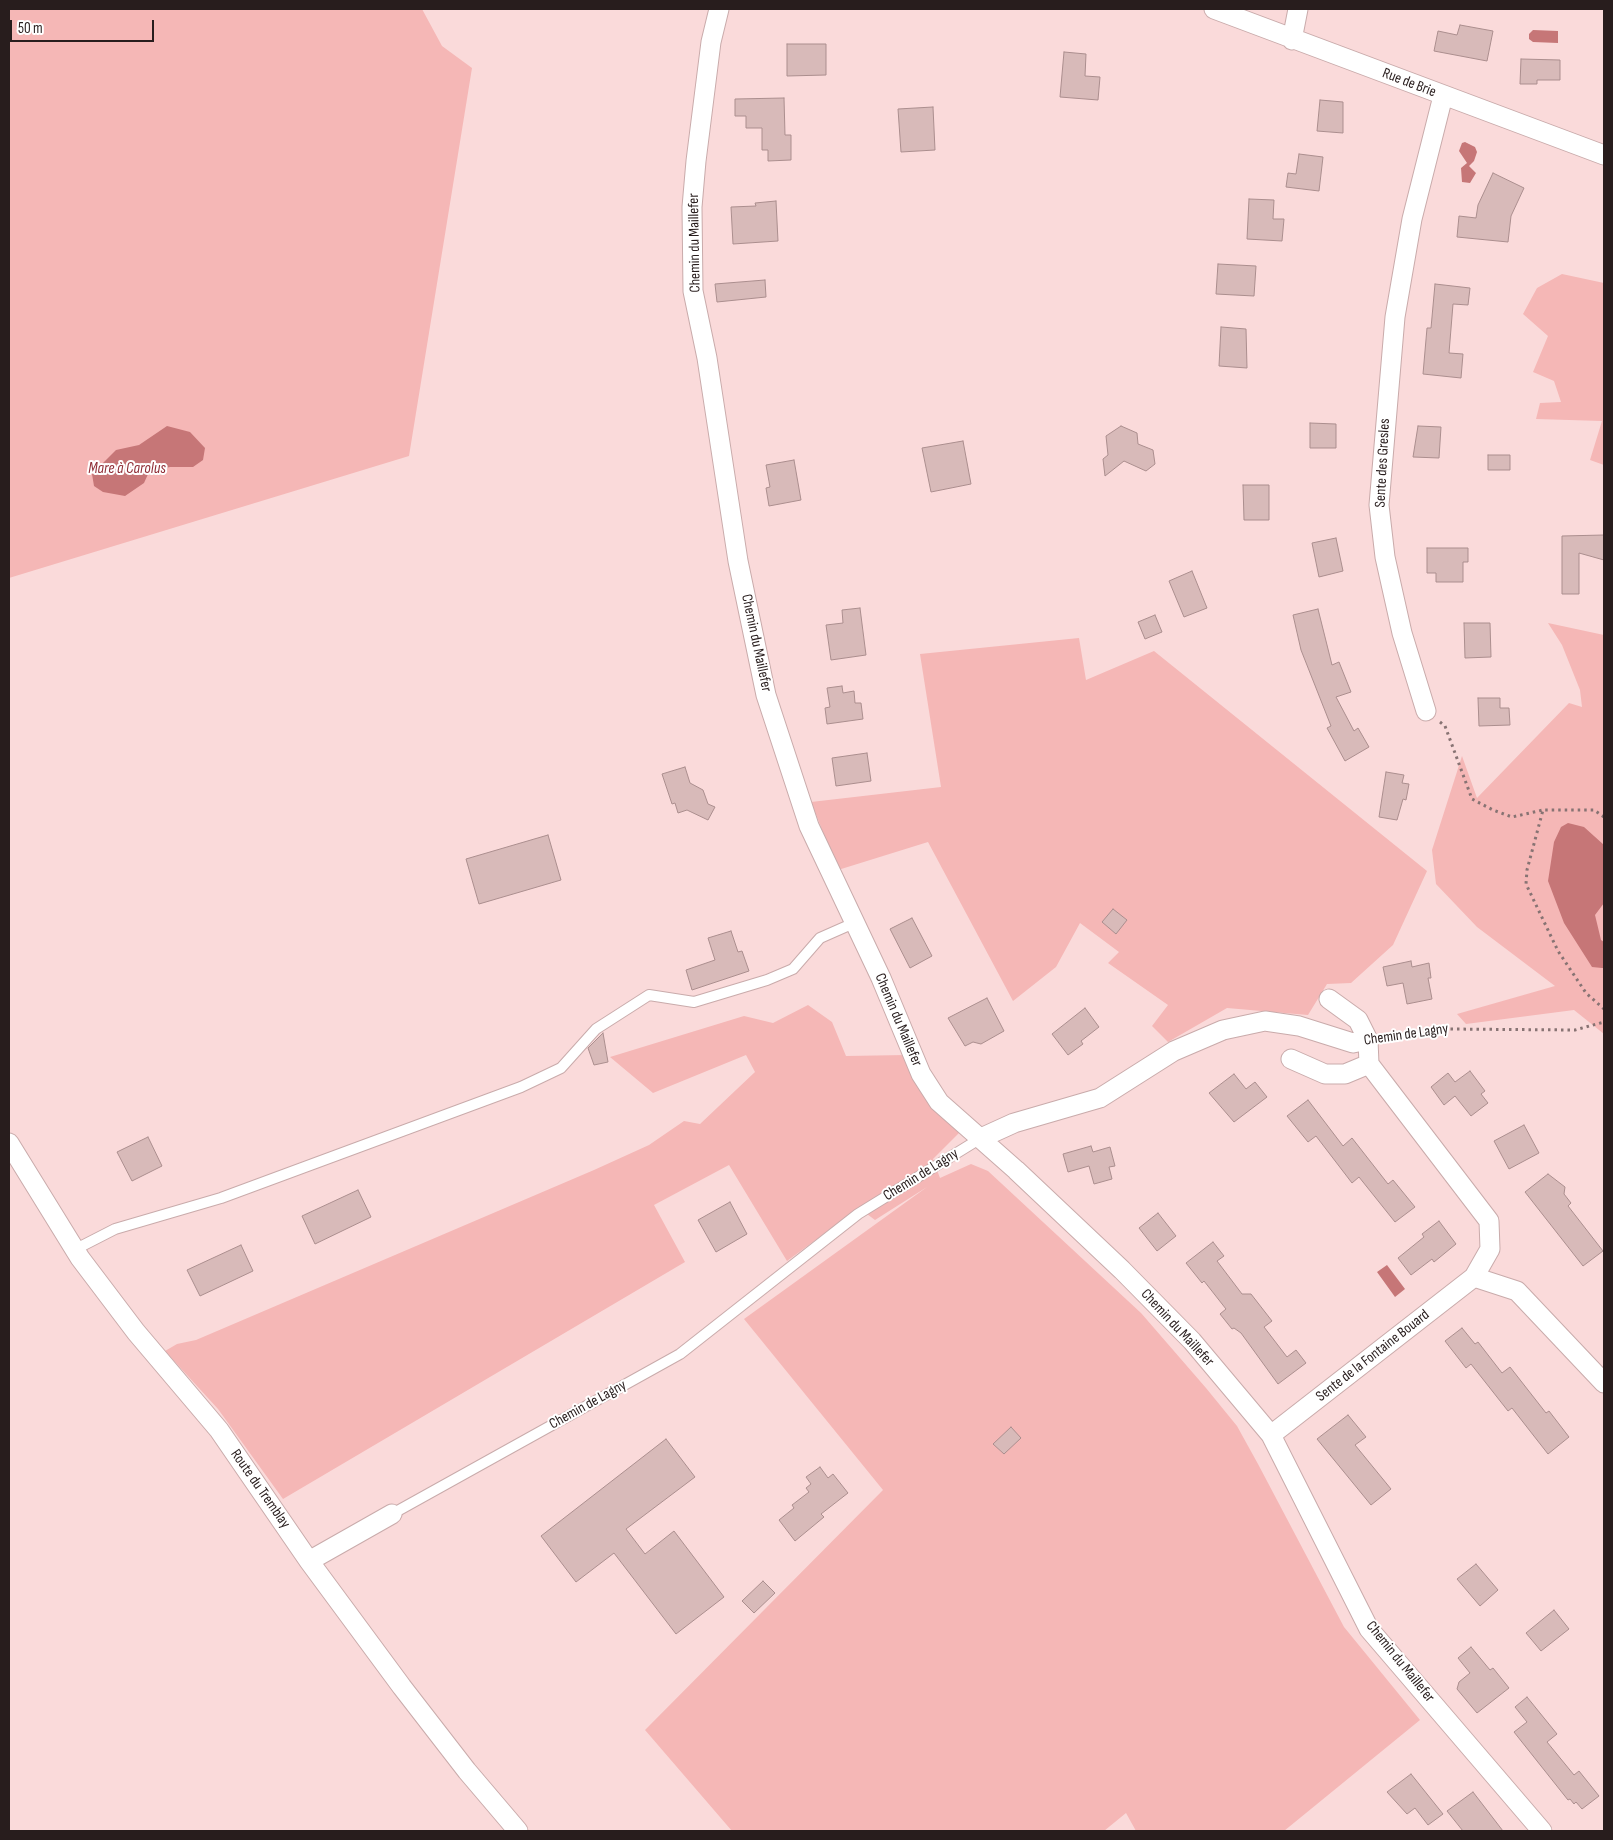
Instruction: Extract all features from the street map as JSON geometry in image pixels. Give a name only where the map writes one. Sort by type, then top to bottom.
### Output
[{"type":"street","name":"Chemin du Maillefer","points":[[719,9],[711,42],[696,161],[692,207],[693,291],[707,358],[738,561],[766,695],[808,826],[854,922],[921,1074],[939,1102],[961,1124],[981,1138],[1115,1263],[1192,1341],[1271,1435],[1369,1629],[1542,1831]]},
{"type":"street","name":"Rue de Brie","points":[[1214,9],[1292,40],[1604,155]]},
{"type":"street","points":[[1292,40],[1298,9]]},
{"type":"street","name":"Sente des Gresles","points":[[1426,711],[1402,633],[1384,557],[1379,505],[1395,317],[1412,219],[1444,96]]},
{"type":"street","points":[[1291,1059],[1324,1074],[1345,1074],[1369,1064],[1368,1040],[1358,1020],[1329,999]]},
{"type":"street","name":"Chemin de Lagny","points":[[981,1138],[1014,1123],[1100,1098],[1174,1052],[1223,1030],[1265,1021],[1299,1026],[1353,1043],[1368,1040]]},
{"type":"street","name":"Sente de la Fontaine Bouard","points":[[1271,1435],[1474,1277],[1490,1249],[1489,1221],[1369,1064]]},
{"type":"street","name":"Route du Tremblay","points":[[9,1143],[74,1250],[136,1332],[219,1430],[309,1561],[408,1695],[518,1831]]},
{"type":"street","points":[[1474,1277],[1518,1291],[1604,1382]]},
{"type":"street","name":"Chemin de Lagny","points":[[309,1561],[392,1514]]},
{"type":"lane","points":[[74,1250],[115,1229],[222,1198],[521,1087],[561,1068],[596,1029],[649,995],[694,1002],[767,980],[793,968],[820,938],[854,922]]},
{"type":"lane","name":"Chemin de Lagny","points":[[392,1514],[680,1354],[858,1214],[981,1138]]},
{"type":"path","points":[[1426,711],[1445,726],[1472,799],[1492,810],[1512,817],[1543,810],[1594,810],[1604,817]]},
{"type":"path","points":[[1543,810],[1526,870],[1526,884],[1558,951],[1586,993],[1604,1009]]},
{"type":"path","name":"Chemin de Lagny","points":[[1368,1040],[1448,1029],[1575,1030],[1604,1022]]},
{"type":"shaded area","points":[[9,9],[422,9],[442,46],[472,68],[409,456],[9,578]]},
{"type":"shaded area","points":[[1562,274],[1604,283],[1604,465],[1590,460],[1602,421],[1536,419],[1540,403],[1561,402],[1554,381],[1533,372],[1548,336],[1523,314],[1537,288]]},
{"type":"shaded area","points":[[1548,623],[1604,635],[1604,1034],[1574,1010],[1466,1024],[1457,1014],[1555,986],[1477,927],[1436,884],[1432,850],[1462,756],[1477,798],[1569,703],[1582,707],[1580,690],[1562,645]]},
{"type":"shaded area","points":[[1079,638],[1086,680],[1154,651],[1427,871],[1393,945],[1351,983],[1327,984],[1308,1015],[1227,1008],[1168,1042],[1152,1026],[1168,1005],[1108,963],[1119,952],[1080,923],[1056,967],[1013,1001],[928,842],[838,870],[811,802],[941,787],[920,654]]},
{"type":"shaded area","points":[[808,1005],[832,1022],[846,1056],[906,1055],[959,1133],[933,1159],[940,1178],[971,1164],[988,1171],[1141,1313],[1206,1388],[1237,1426],[1344,1627],[1420,1720],[1284,1831],[1136,1831],[1126,1813],[1104,1831],[732,1831],[645,1730],[883,1490],[744,1319],[927,1187],[875,1220],[859,1208],[787,1261],[729,1165],[654,1205],[685,1262],[283,1499],[218,1409],[165,1351],[177,1344],[196,1340],[594,1170],[649,1145],[684,1121],[700,1124],[755,1072],[746,1055],[653,1093],[610,1057],[744,1016],[773,1023]]},
{"type":"water","points":[[1533,30],[1558,31],[1558,43],[1533,42],[1529,39],[1529,34]]},
{"type":"water","points":[[1465,142],[1475,147],[1477,152],[1474,161],[1469,166],[1476,173],[1470,183],[1462,182],[1461,168],[1467,163],[1459,151],[1462,143]]},
{"type":"water","name":"Mare à Carolus","points":[[167,426],[190,432],[205,448],[203,460],[193,467],[170,467],[149,472],[144,483],[125,496],[103,492],[94,486],[92,474],[116,450],[139,445]]},
{"type":"water","points":[[1568,823],[1584,827],[1604,845],[1604,903],[1595,915],[1601,940],[1604,942],[1604,968],[1592,967],[1564,923],[1548,881],[1554,842],[1561,827]]},
{"type":"water","points":[[1387,1265],[1405,1289],[1395,1297],[1377,1272]]},
{"type":"building","points":[[1460,25],[1493,31],[1487,61],[1434,51],[1438,31],[1457,35]]},
{"type":"building","points":[[787,44],[826,44],[826,75],[787,76]]},
{"type":"building","points":[[1064,52],[1086,54],[1085,76],[1100,77],[1098,100],[1060,97]]},
{"type":"building","points":[[1521,59],[1560,60],[1560,80],[1537,80],[1537,84],[1520,84]]},
{"type":"building","points":[[784,98],[785,135],[791,135],[791,160],[768,161],[768,150],[762,150],[762,128],[746,128],[746,116],[735,116],[735,99]]},
{"type":"building","points":[[1320,100],[1343,102],[1343,133],[1317,131]]},
{"type":"building","points":[[933,107],[935,150],[901,152],[898,109]]},
{"type":"building","points":[[1299,154],[1323,157],[1319,191],[1286,187],[1288,173],[1296,174]]},
{"type":"building","points":[[1493,173],[1524,188],[1511,216],[1508,242],[1457,237],[1459,216],[1476,218],[1478,205]]},
{"type":"building","points":[[1249,199],[1274,200],[1273,219],[1284,219],[1282,241],[1247,239]]},
{"type":"building","points":[[776,201],[778,241],[733,244],[731,207],[756,206],[755,203]]},
{"type":"building","points":[[1218,264],[1256,266],[1254,296],[1216,294]]},
{"type":"building","points":[[765,280],[766,297],[717,302],[715,284]]},
{"type":"building","points":[[1435,284],[1470,288],[1468,305],[1453,304],[1449,353],[1463,354],[1461,378],[1423,374],[1427,328],[1431,328]]},
{"type":"building","points":[[1221,327],[1246,329],[1247,368],[1219,366]]},
{"type":"building","points":[[1310,423],[1336,424],[1336,448],[1310,448]]},
{"type":"building","points":[[1121,426],[1137,433],[1138,444],[1153,450],[1155,464],[1146,471],[1124,461],[1105,476],[1103,459],[1108,455],[1106,436]]},
{"type":"building","points":[[1418,426],[1441,427],[1439,458],[1413,457]]},
{"type":"building","points":[[963,441],[971,484],[931,492],[922,448]]},
{"type":"building","points":[[1488,455],[1510,455],[1510,470],[1488,470]]},
{"type":"building","points":[[794,460],[801,500],[769,506],[766,488],[770,487],[766,465]]},
{"type":"building","points":[[1243,485],[1269,485],[1269,520],[1244,520]]},
{"type":"building","points":[[1604,535],[1604,560],[1579,553],[1579,594],[1562,594],[1562,536]]},
{"type":"building","points":[[1336,538],[1343,571],[1319,577],[1312,543]]},
{"type":"building","points":[[1427,548],[1468,548],[1468,562],[1463,562],[1463,582],[1436,582],[1436,573],[1427,573]]},
{"type":"building","points":[[1192,571],[1207,608],[1184,617],[1169,581]]},
{"type":"building","points":[[860,608],[866,655],[831,660],[826,625],[843,623],[842,610]]},
{"type":"building","points":[[1318,609],[1332,665],[1339,662],[1351,692],[1336,697],[1354,731],[1358,728],[1369,747],[1345,761],[1327,728],[1331,726],[1301,650],[1293,615]]},
{"type":"building","points":[[1155,615],[1162,632],[1145,639],[1138,622]]},
{"type":"building","points":[[1464,623],[1490,623],[1491,657],[1465,658]]},
{"type":"building","points":[[842,686],[843,693],[854,691],[855,703],[861,703],[863,719],[827,724],[825,708],[830,707],[827,688]]},
{"type":"building","points":[[1478,698],[1500,698],[1500,708],[1509,708],[1510,725],[1479,726]]},
{"type":"building","points":[[867,753],[871,781],[836,786],[832,758]]},
{"type":"building","points":[[685,767],[690,783],[703,790],[708,804],[715,807],[708,820],[687,810],[678,813],[675,803],[672,804],[662,774]]},
{"type":"building","points":[[1386,772],[1404,775],[1402,783],[1409,784],[1406,800],[1403,799],[1397,820],[1379,817]]},
{"type":"building","points":[[548,835],[561,880],[479,904],[466,859]]},
{"type":"building","points":[[1113,909],[1127,920],[1116,934],[1102,922]]},
{"type":"building","points":[[912,918],[932,956],[910,968],[890,929]]},
{"type":"building","points":[[731,931],[738,952],[742,951],[749,971],[692,990],[686,970],[715,960],[708,938]]},
{"type":"building","points":[[1411,961],[1412,967],[1429,963],[1431,978],[1428,978],[1432,999],[1407,1004],[1403,983],[1387,986],[1383,967]]},
{"type":"building","points":[[987,998],[1004,1031],[981,1044],[973,1042],[965,1046],[948,1018]]},
{"type":"building","points":[[1085,1008],[1099,1027],[1081,1041],[1083,1044],[1068,1055],[1052,1034]]},
{"type":"building","points":[[603,1033],[608,1062],[594,1065],[588,1048]]},
{"type":"building","points":[[1470,1071],[1485,1091],[1481,1094],[1488,1103],[1471,1116],[1455,1096],[1444,1105],[1431,1087],[1448,1073],[1455,1082]]},
{"type":"building","points":[[1234,1074],[1246,1089],[1255,1082],[1267,1097],[1234,1122],[1209,1093]]},
{"type":"building","points":[[1308,1100],[1343,1146],[1352,1138],[1388,1184],[1393,1180],[1415,1207],[1395,1222],[1359,1177],[1352,1183],[1316,1136],[1308,1142],[1287,1116]]},
{"type":"building","points":[[1524,1125],[1539,1153],[1509,1169],[1494,1141]]},
{"type":"building","points":[[148,1137],[162,1166],[132,1181],[117,1152]]},
{"type":"building","points":[[1091,1146],[1093,1152],[1110,1147],[1115,1166],[1109,1167],[1112,1179],[1094,1184],[1089,1166],[1068,1172],[1063,1154]]},
{"type":"building","points":[[1548,1174],[1565,1187],[1564,1194],[1571,1203],[1568,1206],[1603,1251],[1583,1266],[1525,1192]]},
{"type":"building","points":[[358,1190],[371,1217],[315,1244],[302,1216]]},
{"type":"building","points":[[730,1202],[747,1234],[716,1252],[698,1220]]},
{"type":"building","points":[[1158,1213],[1176,1236],[1157,1251],[1139,1228]]},
{"type":"building","points":[[1439,1221],[1456,1244],[1434,1262],[1432,1259],[1411,1275],[1398,1258],[1424,1237],[1422,1234]]},
{"type":"building","points":[[1213,1242],[1224,1256],[1217,1261],[1242,1294],[1251,1294],[1272,1321],[1264,1327],[1287,1357],[1296,1350],[1306,1363],[1278,1384],[1241,1333],[1234,1328],[1232,1329],[1220,1314],[1226,1309],[1204,1281],[1202,1283],[1186,1263]]},
{"type":"building","points":[[241,1245],[253,1271],[200,1296],[187,1270]]},
{"type":"building","points":[[1462,1328],[1475,1344],[1478,1342],[1502,1373],[1510,1367],[1546,1413],[1549,1411],[1569,1437],[1548,1454],[1512,1408],[1508,1411],[1471,1364],[1466,1368],[1445,1341]]},
{"type":"building","points":[[1348,1415],[1366,1437],[1355,1445],[1391,1489],[1371,1505],[1317,1439]]},
{"type":"building","points":[[1011,1427],[1021,1438],[1004,1454],[993,1444]]},
{"type":"building","points":[[666,1439],[695,1477],[626,1529],[645,1554],[674,1531],[724,1597],[676,1634],[614,1553],[576,1582],[541,1536]]},
{"type":"building","points":[[820,1467],[828,1478],[833,1474],[848,1493],[821,1514],[824,1517],[795,1541],[779,1520],[794,1508],[792,1505],[809,1492],[806,1488],[811,1484],[806,1477]]},
{"type":"building","points":[[1476,1564],[1498,1590],[1480,1606],[1457,1579]]},
{"type":"building","points":[[763,1581],[775,1593],[754,1613],[742,1601]]},
{"type":"building","points":[[1554,1610],[1569,1629],[1541,1651],[1526,1633]]},
{"type":"building","points":[[1471,1647],[1490,1670],[1493,1668],[1509,1688],[1477,1713],[1457,1689],[1459,1682],[1470,1673],[1458,1658]]},
{"type":"building","points":[[1527,1697],[1557,1734],[1547,1742],[1574,1775],[1579,1771],[1599,1796],[1582,1809],[1576,1802],[1574,1804],[1570,1799],[1568,1800],[1514,1732],[1527,1722],[1515,1707]]},
{"type":"building","points":[[1411,1774],[1443,1814],[1428,1825],[1415,1808],[1407,1814],[1387,1792]]},
{"type":"building","points":[[1473,1792],[1503,1831],[1463,1831],[1447,1811]]}]
